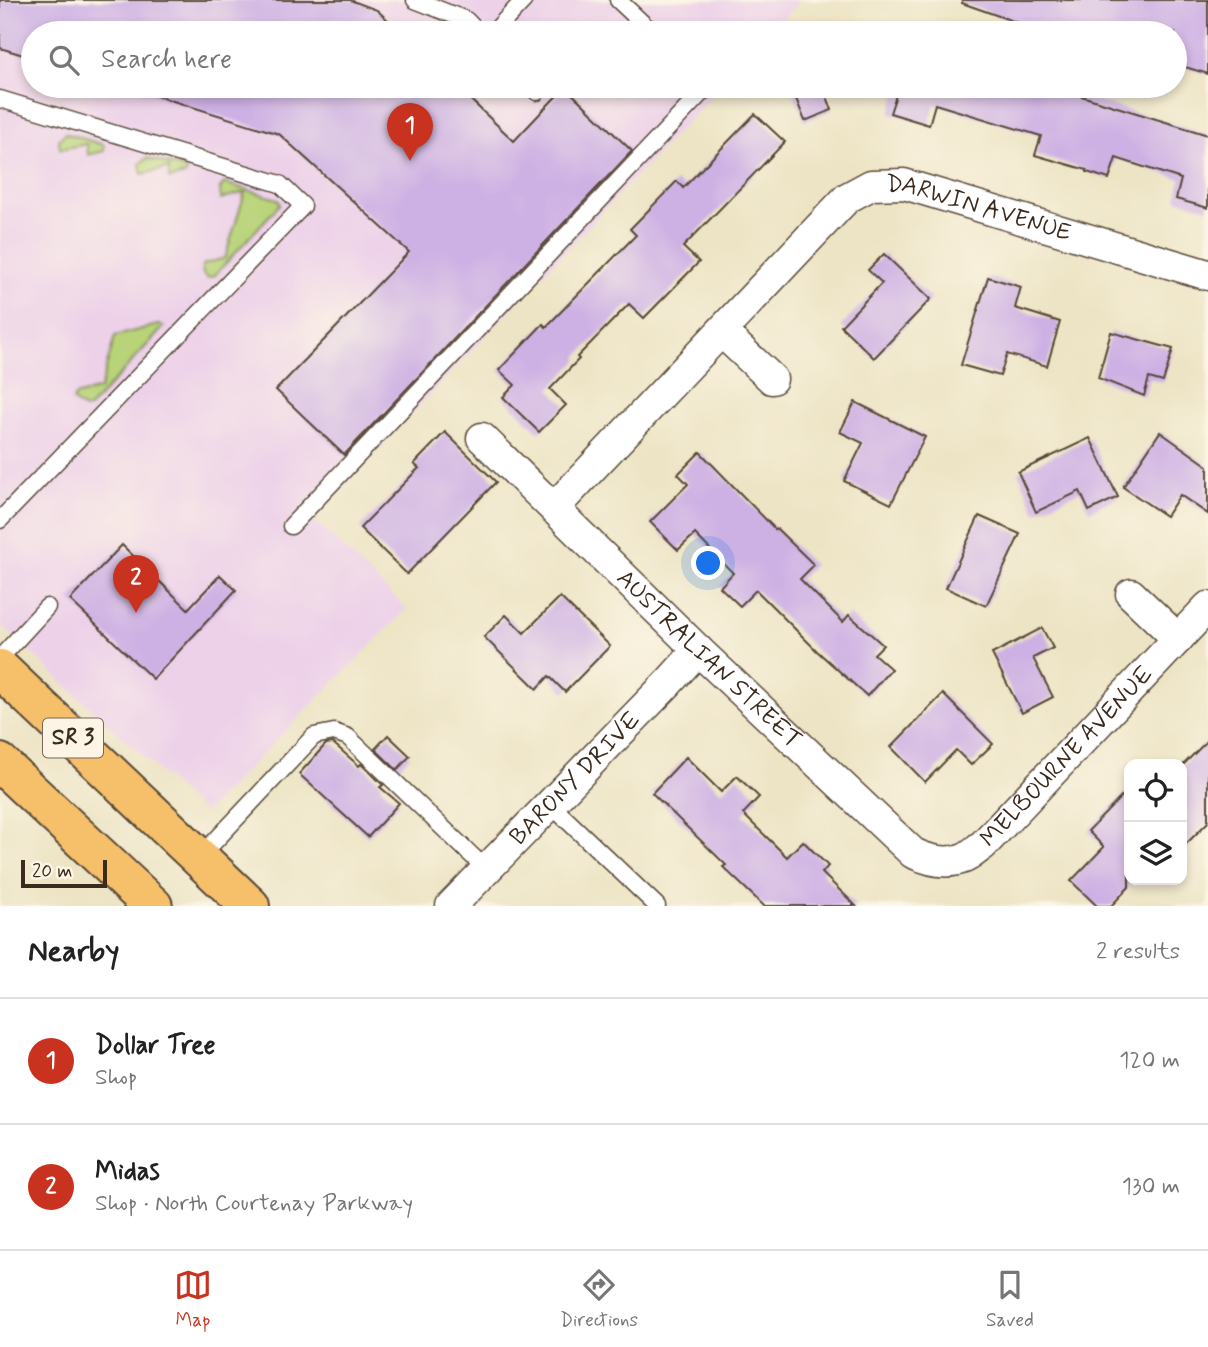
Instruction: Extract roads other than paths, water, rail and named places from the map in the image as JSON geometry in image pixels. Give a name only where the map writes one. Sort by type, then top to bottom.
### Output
[{"type":"main road","name":"SR 3","points":[[0,669],[250,906]]},
{"type":"main road","name":"SR 3","points":[[0,763],[153,906]]},
{"type":"street","name":"DARWIN AVENUE","points":[[554,508],[847,198],[871,184],[904,184],[1208,275]]},
{"type":"street","points":[[722,332],[772,379]]},
{"type":"street","name":"AUSTRALIAN STREET","points":[[482,438],[698,650],[913,853],[928,860],[948,861]]},
{"type":"street","points":[[1131,594],[1178,639]]},
{"type":"street","name":"MELBOURNE AVENUE","points":[[948,861],[964,858],[983,845],[1208,607]]},
{"type":"street","name":"BARONY DRIVE","points":[[451,906],[698,650]]},
{"type":"lane","points":[[415,0],[467,21]]},
{"type":"lane","points":[[504,21],[524,0]]},
{"type":"lane","points":[[618,0],[640,21]]},
{"type":"lane","points":[[290,526],[697,98]]},
{"type":"lane","points":[[0,99],[280,184],[303,206],[0,520]]},
{"type":"lane","points":[[0,658],[47,607]]},
{"type":"lane","points":[[199,858],[314,736],[334,732],[348,737],[487,870]]},
{"type":"lane","points":[[550,804],[657,906]]},
{"type":"place","name":"Dollar Tree","points":[[410,161]]},
{"type":"place","name":"Midas","points":[[136,613]]}]
